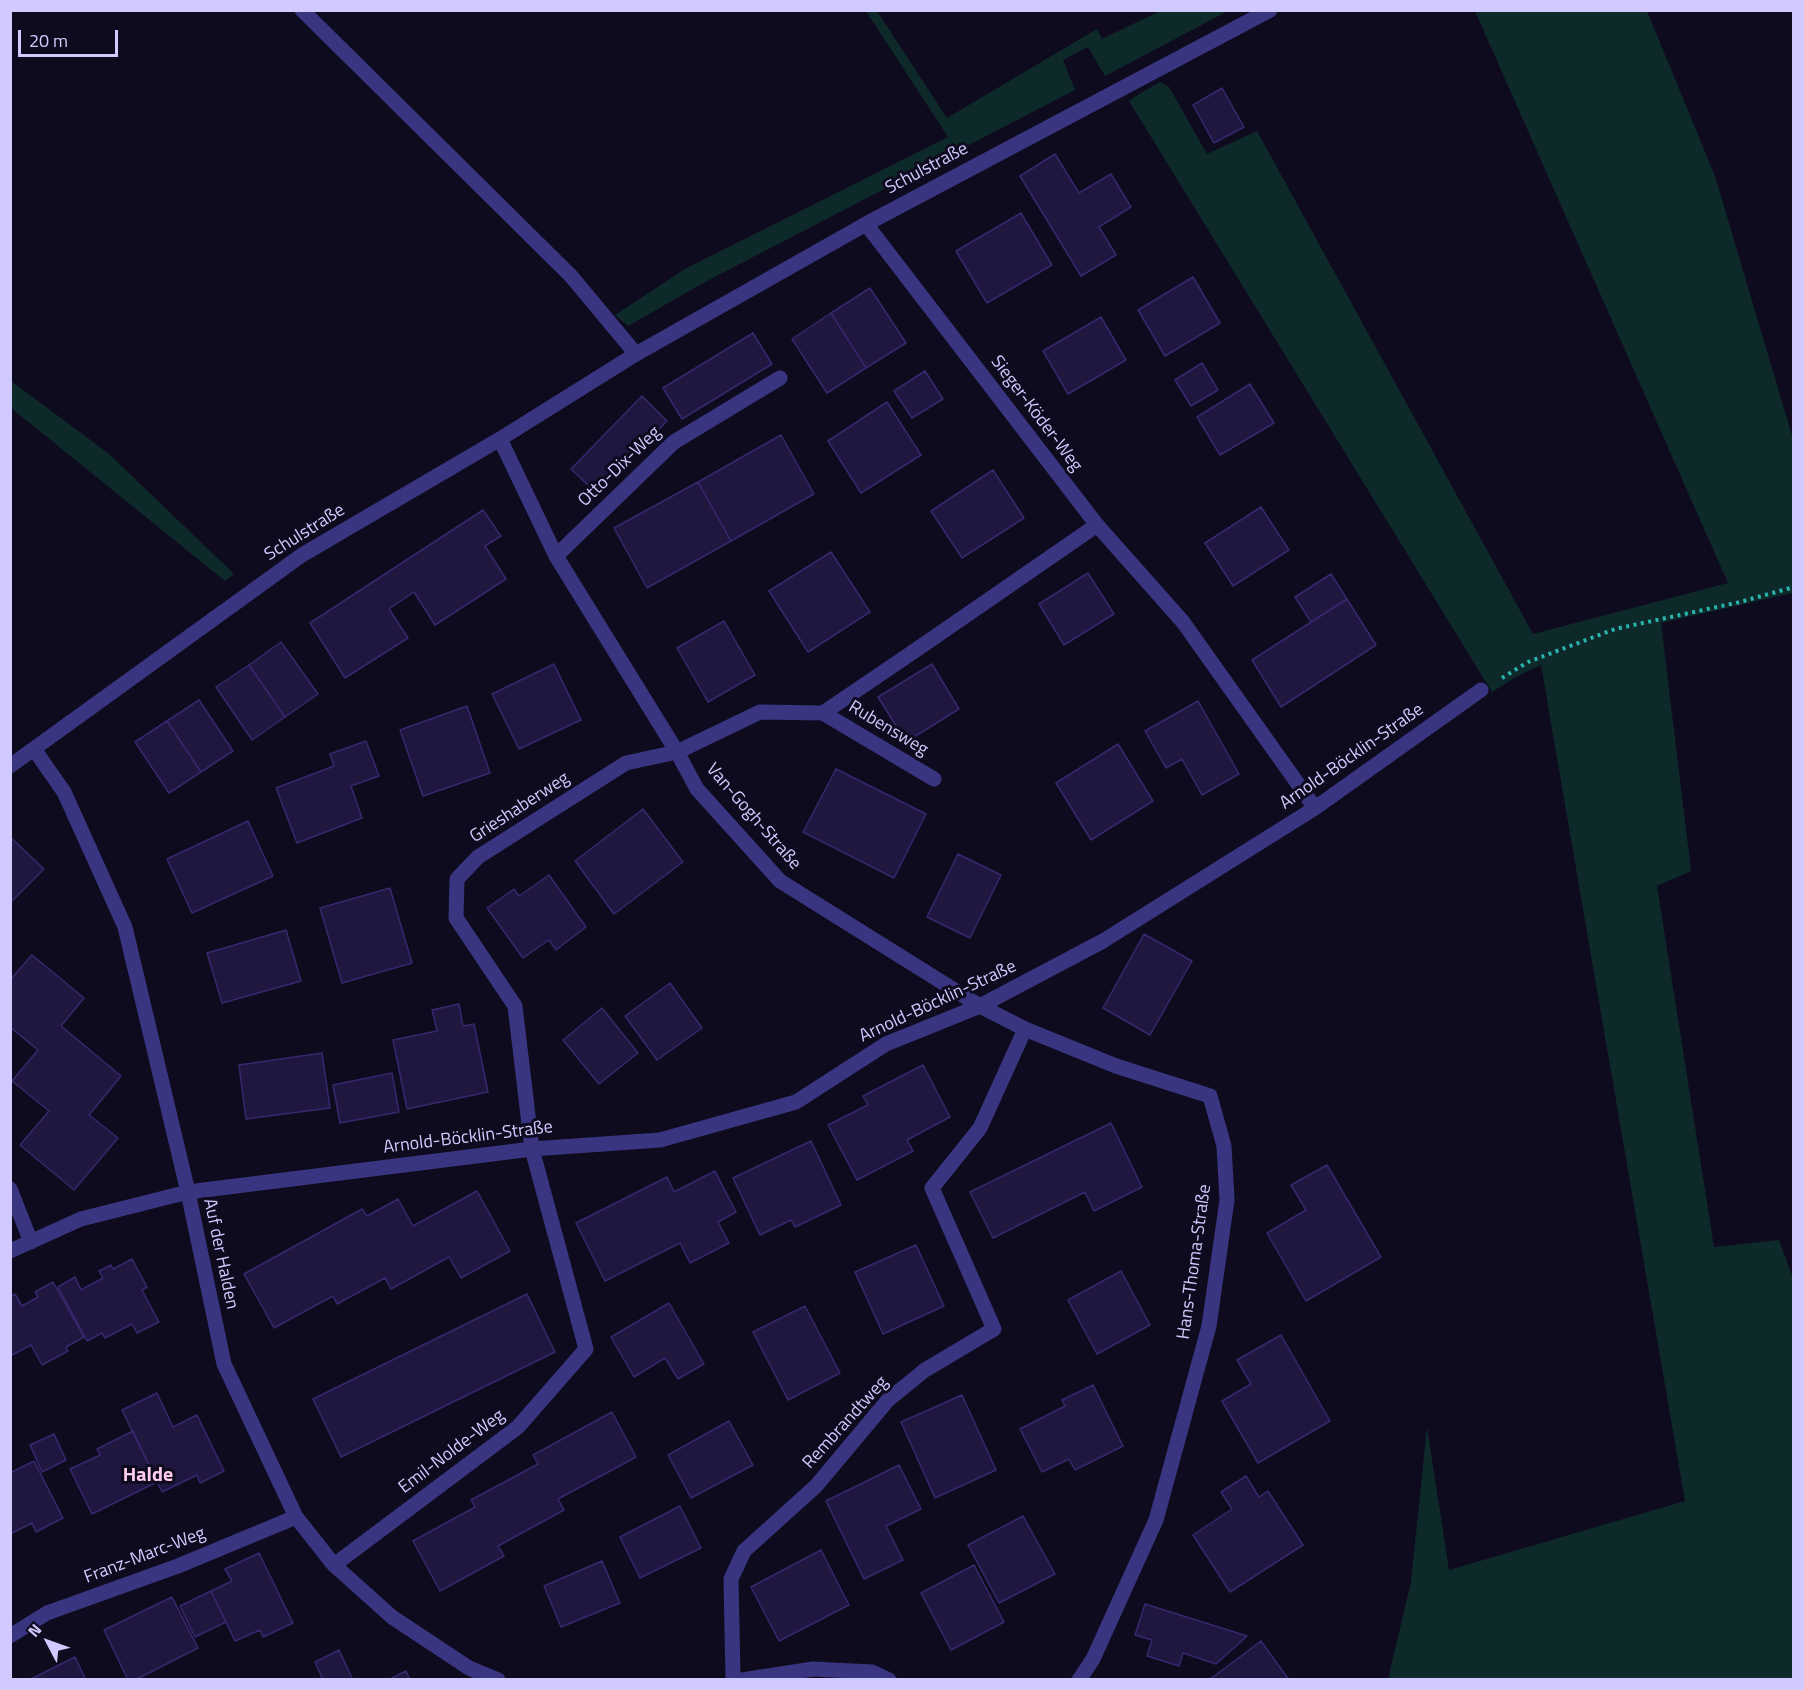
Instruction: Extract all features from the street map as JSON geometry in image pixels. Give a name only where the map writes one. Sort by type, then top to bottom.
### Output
[{"type":"street","points":[[302,10],[572,276],[636,354]]},
{"type":"street","name":"Schulstraße","points":[[10,766],[302,555],[500,439],[636,354],[866,224],[1270,10]]},
{"type":"street","name":"Sieger-Köder-Weg","points":[[866,224],[1096,525],[1184,622],[1315,808]]},
{"type":"street","name":"Otto-Dix-Weg","points":[[556,556],[674,442],[780,378]]},
{"type":"street","name":"Van-Gogh-Straße","points":[[500,439],[556,556],[677,752],[697,789],[780,881],[980,1006],[1025,1029]]},
{"type":"street","name":"Rubensweg","points":[[823,713],[1096,525]]},
{"type":"street","name":"Arnold-Böcklin-Straße","points":[[10,1251],[81,1219],[188,1192],[532,1149],[660,1140],[796,1102],[886,1044],[980,1006],[1103,941],[1315,808],[1481,690]]},
{"type":"street","name":"Rubensweg","points":[[677,752],[760,712],[823,713],[934,779]]},
{"type":"street","name":"Auf der Halden","points":[[34,749],[64,792],[125,927],[188,1192],[224,1364],[296,1517],[334,1565],[392,1617],[469,1668],[498,1680]]},
{"type":"street","name":"Grieshaberweg","points":[[532,1149],[515,1006],[456,918],[457,879],[478,857],[626,764],[677,752]]},
{"type":"street","name":"Rembrandtweg","points":[[733,1680],[731,1579],[744,1551],[816,1486],[888,1400],[925,1370],[994,1329],[932,1188],[980,1128],[1025,1029]]},
{"type":"street","name":"Hans-Thoma-Straße","points":[[1025,1029],[1116,1066],[1210,1095],[1224,1146],[1227,1200],[1209,1326],[1156,1520],[1094,1659],[1079,1680]]},
{"type":"street","name":"Emil-Nolde-Weg","points":[[334,1565],[518,1427],[586,1349],[532,1149]]},
{"type":"street","points":[[10,1189],[31,1242]]},
{"type":"street","name":"Franz-Marc-Weg","points":[[10,1636],[47,1613],[177,1566],[296,1517]]},
{"type":"street","points":[[742,1680],[813,1669],[872,1672],[890,1680]]},
{"type":"path","points":[[1481,690],[1528,662],[1615,629],[1740,602],[1794,587]]},
{"type":"green space","points":[[866,11],[877,11],[947,118],[1097,29],[1102,39],[1160,11],[1228,11],[1105,76],[1088,47],[1063,60],[1075,90],[705,282],[628,326],[615,315],[685,269],[948,137]]},
{"type":"green space","points":[[1475,11],[1647,11],[1715,176],[1793,439],[1793,593],[1661,623],[1691,871],[1657,886],[1714,1247],[1779,1240],[1793,1278],[1793,1679],[1388,1679],[1411,1582],[1427,1427],[1449,1570],[1685,1501],[1541,665],[1492,692],[1129,101],[1160,82],[1169,87],[1207,154],[1257,131],[1533,634],[1728,583]]},
{"type":"green space","points":[[11,381],[108,453],[234,574],[225,581],[11,408]]},
{"type":"building","points":[[1222,88],[1244,127],[1214,143],[1193,105]]},
{"type":"building","points":[[1055,154],[1079,193],[1111,174],[1131,207],[1099,227],[1116,255],[1081,276],[1020,176]]},
{"type":"building","points":[[1021,213],[1052,265],[987,303],[956,251]]},
{"type":"building","points":[[1193,277],[1220,323],[1165,356],[1138,310]]},
{"type":"building","points":[[870,288],[906,343],[866,368],[831,313]]},
{"type":"building","points":[[831,313],[866,368],[827,393],[792,339]]},
{"type":"building","points":[[1101,317],[1126,360],[1068,394],[1043,351]]},
{"type":"building","points":[[753,333],[772,364],[682,419],[663,388]]},
{"type":"building","points":[[1202,363],[1218,390],[1191,406],[1175,380]]},
{"type":"building","points":[[925,371],[943,399],[912,418],[894,391]]},
{"type":"building","points":[[1250,384],[1274,423],[1220,455],[1197,417]]},
{"type":"building","points":[[642,396],[667,421],[596,493],[571,469]]},
{"type":"building","points":[[887,402],[921,455],[861,493],[828,441]]},
{"type":"building","points":[[781,435],[814,494],[731,541],[698,482]]},
{"type":"building","points":[[993,470],[1024,518],[962,558],[931,511]]},
{"type":"building","points":[[698,482],[731,541],[647,588],[614,528]]},
{"type":"building","points":[[1261,507],[1289,550],[1233,586],[1205,543]]},
{"type":"building","points":[[483,510],[501,536],[485,546],[506,579],[435,625],[414,592],[389,609],[408,638],[345,678],[310,623]]},
{"type":"building","points":[[831,552],[870,612],[808,652],[769,591]]},
{"type":"building","points":[[1088,573],[1114,614],[1064,645],[1039,604]]},
{"type":"building","points":[[1331,574],[1347,599],[1311,622],[1295,597]]},
{"type":"building","points":[[1347,599],[1376,645],[1281,707],[1252,660]]},
{"type":"building","points":[[724,621],[755,675],[708,702],[677,648]]},
{"type":"building","points":[[281,642],[318,694],[285,717],[249,665]]},
{"type":"building","points":[[554,664],[581,720],[519,749],[492,694]]},
{"type":"building","points":[[932,664],[959,709],[906,742],[878,697]]},
{"type":"building","points":[[249,665],[285,717],[252,740],[216,687]]},
{"type":"building","points":[[199,700],[233,751],[201,772],[167,721]]},
{"type":"building","points":[[1198,701],[1239,774],[1202,795],[1182,759],[1166,768],[1145,731]]},
{"type":"building","points":[[467,706],[490,773],[423,796],[400,730]]},
{"type":"building","points":[[167,721],[201,772],[169,793],[135,742]]},
{"type":"building","points":[[366,741],[379,776],[351,786],[362,818],[297,843],[276,788],[334,766],[330,754]]},
{"type":"building","points":[[1118,744],[1153,801],[1091,840],[1056,783]]},
{"type":"building","points":[[836,769],[926,814],[894,878],[803,832]]},
{"type":"building","points":[[643,809],[683,862],[614,914],[575,861]]},
{"type":"building","points":[[248,821],[273,876],[192,913],[167,859]]},
{"type":"building","points":[[10,837],[44,869],[10,903]]},
{"type":"building","points":[[958,854],[1001,875],[970,938],[927,917]]},
{"type":"building","points":[[549,875],[586,927],[556,950],[549,940],[523,958],[487,908],[514,889],[519,896]]},
{"type":"building","points":[[390,888],[412,963],[342,983],[320,908]]},
{"type":"building","points":[[286,930],[301,981],[222,1003],[207,953]]},
{"type":"building","points":[[1144,934],[1192,961],[1150,1035],[1103,1008]]},
{"type":"building","points":[[32,955],[84,998],[61,1026],[121,1076],[89,1115],[118,1138],[74,1190],[20,1145],[49,1111],[12,1081],[38,1050],[10,1027],[10,980]]},
{"type":"building","points":[[670,983],[702,1028],[657,1060],[625,1016]]},
{"type":"building","points":[[459,1004],[463,1026],[474,1024],[488,1092],[407,1109],[393,1040],[437,1031],[432,1010]]},
{"type":"building","points":[[602,1008],[638,1053],[599,1084],[563,1040]]},
{"type":"building","points":[[322,1053],[330,1108],[246,1119],[239,1065]]},
{"type":"building","points":[[923,1065],[950,1117],[907,1140],[913,1151],[857,1180],[828,1125],[868,1105],[863,1096]]},
{"type":"building","points":[[392,1073],[399,1112],[340,1123],[333,1085]]},
{"type":"building","points":[[1111,1123],[1142,1187],[1094,1211],[1085,1192],[993,1238],[970,1192]]},
{"type":"building","points":[[811,1141],[841,1205],[795,1227],[791,1220],[760,1235],[733,1178]]},
{"type":"building","points":[[1327,1165],[1381,1257],[1306,1301],[1267,1233],[1306,1210],[1291,1185]]},
{"type":"building","points":[[715,1171],[736,1212],[718,1222],[729,1243],[690,1263],[680,1243],[605,1281],[576,1223],[667,1177],[674,1192]]},
{"type":"building","points":[[477,1191],[510,1251],[461,1278],[449,1257],[391,1289],[385,1278],[337,1304],[333,1296],[274,1328],[244,1274],[362,1209],[367,1216],[398,1199],[413,1226]]},
{"type":"building","points":[[916,1245],[944,1306],[883,1334],[855,1272]]},
{"type":"building","points":[[132,1259],[147,1287],[142,1290],[159,1322],[137,1333],[132,1324],[105,1338],[102,1333],[87,1341],[58,1287],[75,1277],[81,1290],[103,1278],[99,1271],[111,1265],[113,1269]]},
{"type":"building","points":[[1121,1271],[1150,1325],[1097,1354],[1068,1300]]},
{"type":"building","points":[[53,1282],[84,1337],[66,1347],[68,1351],[42,1365],[31,1345],[10,1356],[10,1297],[15,1294],[22,1306],[38,1297],[35,1292]]},
{"type":"building","points":[[527,1294],[555,1352],[341,1457],[313,1399]]},
{"type":"building","points":[[669,1303],[704,1364],[678,1379],[665,1358],[634,1377],[611,1337]]},
{"type":"building","points":[[805,1306],[840,1373],[788,1400],[753,1332]]},
{"type":"building","points":[[1281,1335],[1330,1421],[1258,1463],[1222,1401],[1251,1384],[1237,1360]]},
{"type":"building","points":[[1093,1385],[1123,1446],[1075,1470],[1069,1459],[1042,1472],[1020,1429],[1065,1406],[1062,1400]]},
{"type":"building","points":[[157,1393],[173,1427],[197,1415],[224,1471],[200,1483],[197,1475],[162,1492],[122,1410]]},
{"type":"building","points":[[962,1395],[996,1470],[935,1498],[901,1422]]},
{"type":"building","points":[[612,1412],[636,1457],[558,1499],[564,1510],[498,1546],[504,1556],[440,1591],[413,1541],[475,1507],[471,1500],[538,1464],[533,1455]]},
{"type":"building","points":[[729,1421],[753,1465],[691,1498],[668,1455]]},
{"type":"building","points":[[133,1431],[157,1482],[92,1514],[70,1469],[100,1455],[97,1449]]},
{"type":"building","points":[[54,1434],[66,1460],[42,1472],[30,1445]]},
{"type":"building","points":[[34,1461],[63,1518],[36,1532],[32,1523],[10,1534],[10,1473]]},
{"type":"building","points":[[899,1465],[921,1509],[886,1526],[903,1560],[864,1579],[826,1501]]},
{"type":"building","points":[[1246,1476],[1259,1497],[1268,1491],[1303,1545],[1230,1592],[1193,1535],[1232,1509],[1221,1492]]},
{"type":"building","points":[[680,1506],[701,1548],[640,1578],[620,1537]]},
{"type":"building","points":[[1023,1516],[1055,1574],[999,1603],[968,1545]]},
{"type":"building","points":[[821,1550],[849,1605],[779,1641],[751,1587]]},
{"type":"building","points":[[259,1553],[293,1623],[263,1637],[260,1630],[235,1641],[211,1591],[232,1581],[225,1569]]},
{"type":"building","points":[[602,1561],[620,1603],[561,1627],[544,1586]]},
{"type":"building","points":[[974,1565],[1004,1622],[951,1650],[921,1593]]},
{"type":"building","points":[[211,1591],[226,1622],[195,1637],[180,1606]]},
{"type":"building","points":[[172,1597],[198,1648],[135,1680],[128,1680],[104,1630]]},
{"type":"building","points":[[1145,1604],[1247,1636],[1216,1664],[1183,1653],[1179,1666],[1147,1656],[1152,1640],[1135,1635]]},
{"type":"building","points":[[1261,1641],[1289,1680],[1209,1680]]},
{"type":"building","points":[[339,1650],[353,1680],[323,1680],[315,1662]]},
{"type":"building","points":[[75,1657],[86,1680],[29,1680]]},
{"type":"building","points":[[406,1671],[410,1680],[388,1680]]},
{"type":"district","name":"Halde","points":[[148,1476]]}]
